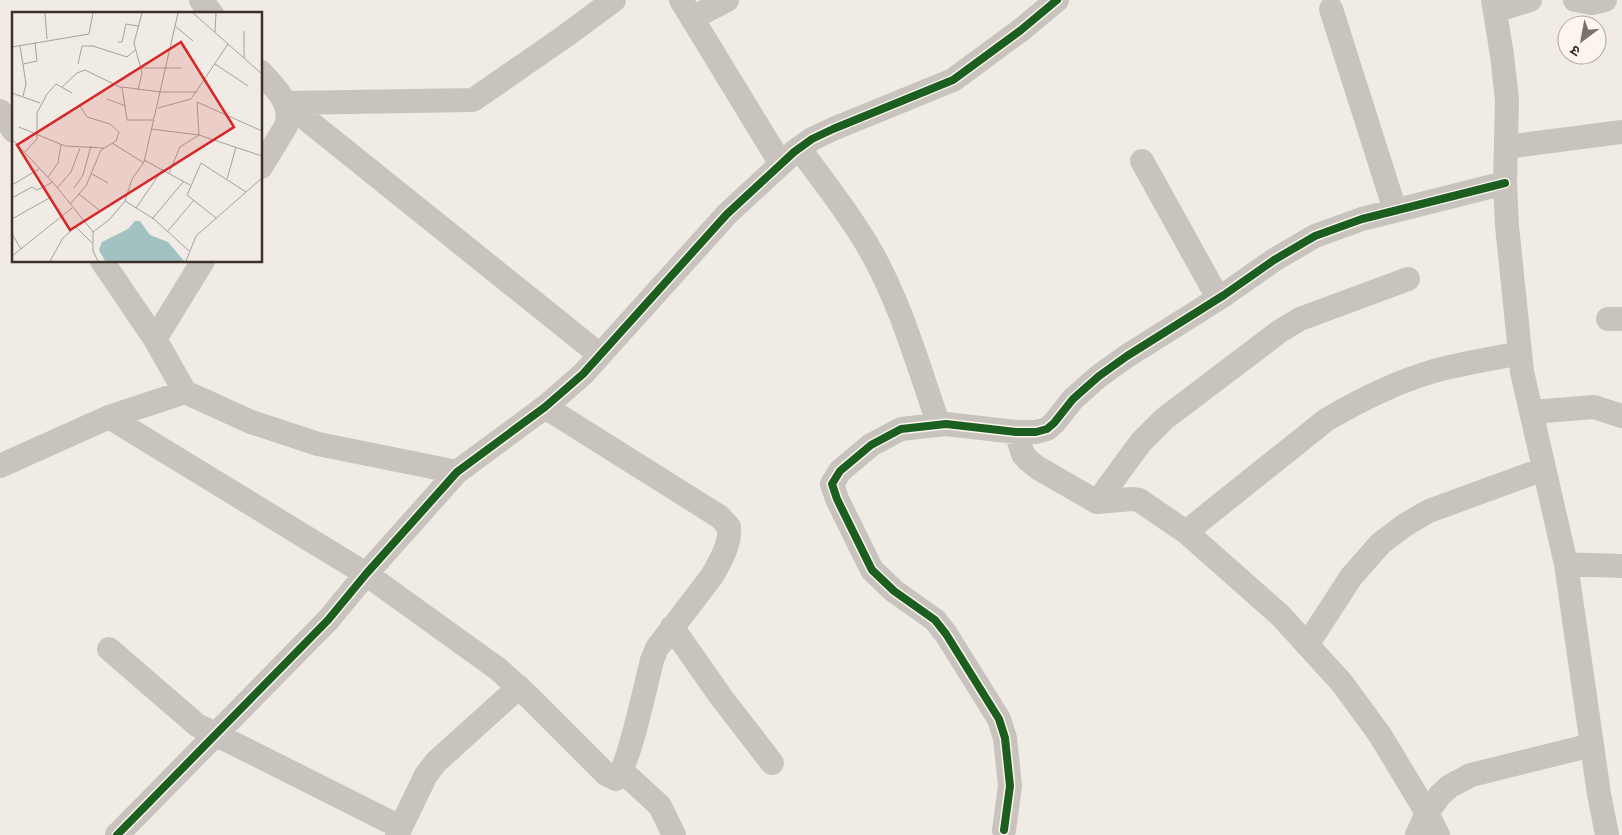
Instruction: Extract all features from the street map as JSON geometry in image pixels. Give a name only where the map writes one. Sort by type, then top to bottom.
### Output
[{"type":"street","points":[[200,0],[210,12]]},
{"type":"street","points":[[286,103],[473,100],[614,0]]},
{"type":"street","points":[[727,0],[687,9],[781,164]]},
{"type":"street","points":[[117,835],[328,620],[366,574],[457,472],[545,407],[583,374],[727,214],[799,148],[812,139],[833,129],[954,80],[1021,30],[1057,0]]},
{"type":"street","points":[[1530,0],[1494,5],[1507,100],[1505,183],[1507,226],[1522,372],[1566,564],[1607,835]]},
{"type":"street","points":[[1575,0],[1592,3],[1605,0]]},
{"type":"street","points":[[1331,9],[1395,210]]},
{"type":"street","points":[[262,73],[286,103],[600,355]]},
{"type":"street","points":[[262,165],[289,119],[286,103]]},
{"type":"street","points":[[0,111],[12,128]]},
{"type":"street","points":[[1506,146],[1622,132]]},
{"type":"street","points":[[799,148],[869,248],[890,289],[939,425]]},
{"type":"street","points":[[1142,161],[1218,298]]},
{"type":"street","points":[[1004,830],[1010,786],[1005,738],[999,719],[946,634],[935,620],[894,591],[872,570],[837,500],[833,488],[834,480],[840,471],[871,445],[901,429],[939,425],[1016,432],[1036,432],[1047,429],[1054,424],[1073,399],[1127,356],[1274,260],[1315,236],[1362,219],[1505,183]]},
{"type":"street","points":[[103,262],[155,339],[185,392],[251,422],[318,444],[457,472]]},
{"type":"street","points":[[155,339],[202,262]]},
{"type":"street","points":[[1097,502],[1141,442],[1164,419],[1280,330],[1300,319],[1408,280]]},
{"type":"street","points":[[1186,532],[1326,420],[1351,405],[1408,380],[1435,371],[1520,353]]},
{"type":"street","points":[[0,466],[109,417],[185,392]]},
{"type":"street","points":[[109,417],[366,574],[498,669],[519,687],[606,774],[616,779],[622,771],[629,751],[652,660],[657,648],[720,563],[730,533],[729,527],[720,517],[545,407]]},
{"type":"street","points":[[1532,412],[1594,407],[1622,416]]},
{"type":"street","points":[[1016,432],[1023,454],[1038,468],[1097,502],[1139,500],[1186,532],[1280,615],[1342,683],[1380,735],[1427,813],[1438,835]]},
{"type":"street","points":[[1307,644],[1351,577],[1381,542],[1429,511],[1544,468]]},
{"type":"street","points":[[1566,564],[1622,566]]},
{"type":"street","points":[[672,627],[772,763]]},
{"type":"street","points":[[109,649],[189,719],[215,735],[398,831],[426,775],[436,762],[519,687]]},
{"type":"street","points":[[1417,835],[1427,813],[1445,790],[1471,775],[1592,745]]},
{"type":"street","points":[[622,771],[660,806],[674,835]]},
{"type":"cycle path","points":[[117,835],[328,620],[366,574],[457,472],[545,407],[583,374],[727,214],[794,152],[812,139],[833,129],[953,80],[1021,30],[1057,0]]},
{"type":"cycle path","points":[[1004,830],[1010,786],[1005,738],[999,719],[946,634],[935,620],[894,591],[872,570],[837,499],[832,484],[840,471],[871,445],[901,429],[946,424],[1016,432],[1036,432],[1047,429],[1073,399],[1099,376],[1127,356],[1224,295],[1274,260],[1315,236],[1362,219],[1505,183]]}]
